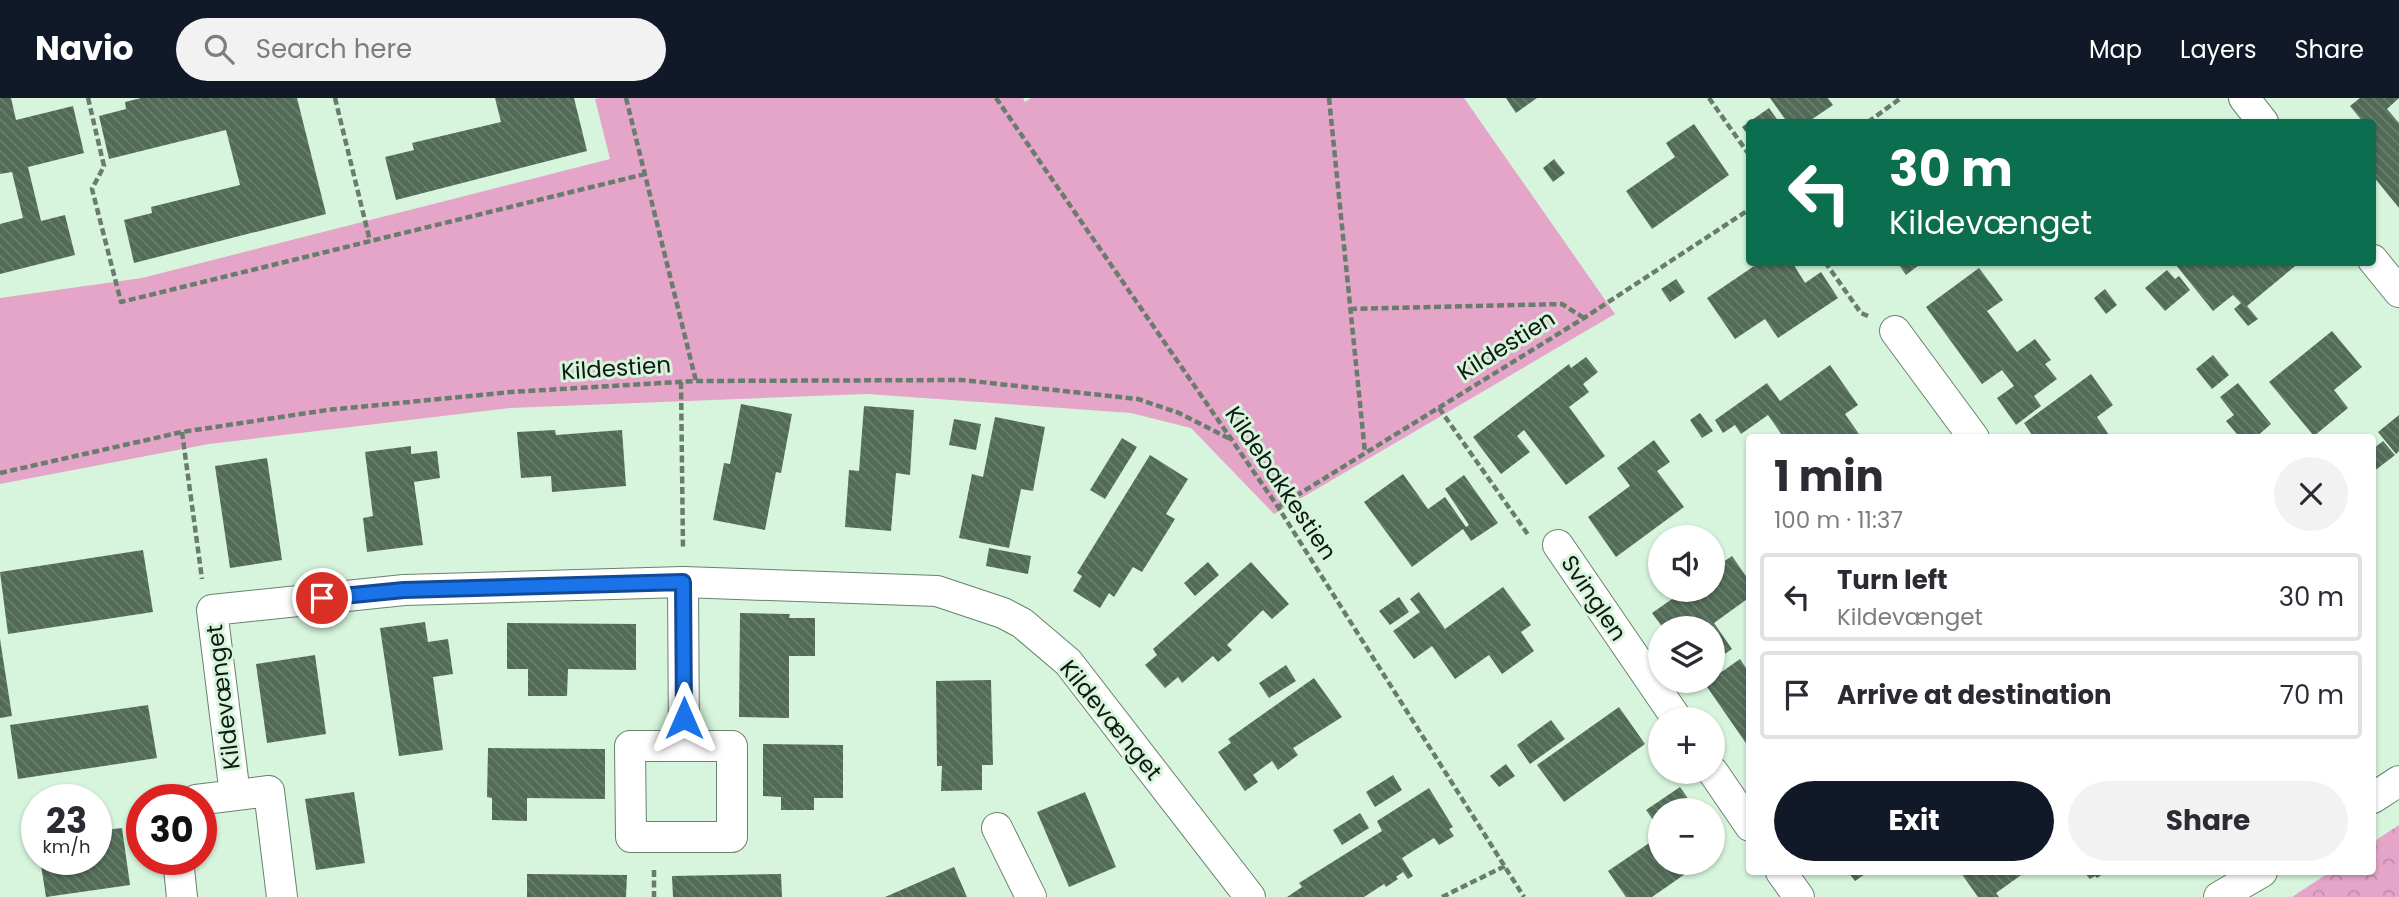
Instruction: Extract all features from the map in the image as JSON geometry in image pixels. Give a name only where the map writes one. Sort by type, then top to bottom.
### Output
[{"type":"street","points":[[2244,98],[2261,119]]},
{"type":"street","points":[[2376,264],[2399,292]]},
{"type":"street","points":[[1895,331],[1971,434]]},
{"type":"street","name":"Svinglen","points":[[1558,545],[1669,707]]},
{"type":"street","points":[[683,582],[684,746]]},
{"type":"street","name":"Kildevænget","points":[[235,795],[212,610],[404,590],[683,582],[937,591],[1003,613],[1022,623],[1068,662],[1250,897]]},
{"type":"street","points":[[630,746],[684,746],[732,746],[732,836],[631,837],[630,746]]},
{"type":"street","points":[[2376,796],[2399,781]]},
{"type":"street","points":[[1721,784],[1746,820]]},
{"type":"street","name":"Kildevænget","points":[[217,797],[269,791],[282,897]]},
{"type":"street","points":[[997,828],[1031,897]]},
{"type":"street","points":[[180,875],[183,897]]},
{"type":"street","points":[[1784,875],[1799,897]]},
{"type":"street","points":[[2219,897],[2257,875]]},
{"type":"path","points":[[88,98],[104,166],[92,189],[121,302],[645,174]]},
{"type":"path","points":[[335,98],[370,241]]},
{"type":"path","points":[[626,98],[696,381]]},
{"type":"path","name":"Kildebakkestien","points":[[996,98],[1278,507],[1524,897]]},
{"type":"path","points":[[1329,98],[1365,453]]},
{"type":"path","points":[[1709,98],[1746,150]]},
{"type":"path","points":[[1872,119],[1900,98]]},
{"type":"path","name":"Kildestien","points":[[1278,507],[1584,318],[1746,212]]},
{"type":"path","points":[[1828,266],[1861,313],[1895,331]]},
{"type":"path","points":[[1350,309],[1562,304],[1584,318]]},
{"type":"path","name":"Kildestien","points":[[0,472],[182,432],[327,410],[512,392],[696,381],[962,380],[1138,399],[1179,413],[1232,440]]},
{"type":"path","points":[[681,382],[683,582]]},
{"type":"path","points":[[1439,408],[1531,538],[1558,545]]},
{"type":"path","points":[[182,432],[204,588],[212,610]]},
{"type":"path","points":[[1442,897],[1505,866]]},
{"type":"green space","points":[[1023,98],[1025,102],[1031,98],[1464,98],[1615,314],[1274,514],[1191,428],[1131,413],[867,394],[510,408],[209,444],[0,484],[0,298],[142,278],[610,159],[595,99]]},
{"type":"green space","points":[[2399,825],[2399,897],[2292,897],[2325,875],[2376,875],[2376,840]]},
{"type":"building","points":[[0,98],[11,98],[16,120],[73,106],[84,153],[28,167],[41,221],[65,215],[75,255],[0,274],[0,224],[23,218],[12,172],[0,174]]},
{"type":"building","points":[[141,98],[297,98],[326,214],[134,263],[124,220],[152,213],[151,207],[240,185],[226,130],[109,159],[99,116],[126,109],[125,102]]},
{"type":"building","points":[[495,98],[574,98],[587,151],[396,200],[385,157],[414,150],[412,143],[501,122]]},
{"type":"building","points":[[1506,98],[1537,98],[1516,113]]},
{"type":"building","points":[[1770,98],[1828,98],[1833,105],[1812,119],[1785,119]]},
{"type":"building","points":[[2360,98],[2399,98],[2387,109],[2399,123],[2399,208],[2376,180],[2376,119],[2361,119],[2350,106]]},
{"type":"building","points":[[1769,108],[1777,119],[1753,119]]},
{"type":"building","points":[[1694,124],[1729,175],[1652,229],[1626,191],[1675,157],[1666,143]]},
{"type":"building","points":[[1554,159],[1565,173],[1553,182],[1543,168]]},
{"type":"building","points":[[1754,266],[1794,266],[1805,283],[1821,272],[1838,298],[1778,338],[1765,319],[1735,339],[1707,298]]},
{"type":"building","points":[[1900,266],[1918,266],[1906,275]]},
{"type":"building","points":[[2177,266],[2295,266],[2247,306],[2258,319],[2248,326],[2234,309],[2241,303],[2233,295],[2213,311]]},
{"type":"building","points":[[1979,268],[2003,300],[1987,311],[2017,352],[2035,339],[2051,360],[2045,364],[2057,379],[2034,396],[2041,406],[2016,425],[1997,398],[2014,386],[2002,370],[1982,384],[1926,307]]},
{"type":"building","points":[[2167,270],[2175,279],[2179,276],[2190,290],[2165,311],[2145,288]]},
{"type":"building","points":[[1676,279],[1685,292],[1670,302],[1661,289]]},
{"type":"building","points":[[2105,289],[2117,305],[2106,314],[2094,298]]},
{"type":"building","points":[[2332,331],[2362,367],[2334,390],[2348,408],[2316,434],[2312,434],[2269,382]]},
{"type":"building","points":[[2213,355],[2229,375],[2212,389],[2196,369]]},
{"type":"building","points":[[1586,357],[1598,372],[1583,384],[1589,392],[1569,407],[1605,456],[1566,485],[1524,430],[1517,436],[1530,452],[1501,474],[1473,437],[1569,364],[1571,368]]},
{"type":"building","points":[[1830,365],[1858,405],[1845,414],[1859,434],[1781,434],[1768,415],[1741,434],[1735,425],[1723,433],[1715,420],[1767,383],[1780,401]]},
{"type":"building","points":[[2091,374],[2113,405],[2097,417],[2108,434],[2031,434],[2024,423]]},
{"type":"building","points":[[2238,383],[2271,424],[2260,434],[2237,434],[2226,421],[2234,415],[2220,397]]},
{"type":"building","points":[[741,404],[792,414],[781,473],[776,472],[765,530],[713,520],[724,463],[730,464]]},
{"type":"building","points":[[864,406],[914,410],[910,475],[896,473],[891,531],[845,527],[849,470],[859,471]]},
{"type":"building","points":[[1700,413],[1713,431],[1702,438],[1690,420]]},
{"type":"building","points":[[2399,415],[2399,451],[2396,454],[2378,432]]},
{"type":"building","points":[[995,417],[1045,427],[1033,491],[1021,489],[1009,548],[959,538],[972,474],[983,477]]},
{"type":"building","points":[[954,419],[981,424],[976,450],[949,445]]},
{"type":"building","points":[[555,430],[556,435],[622,430],[626,486],[552,492],[551,476],[521,478],[517,432]]},
{"type":"building","points":[[1122,438],[1137,447],[1105,499],[1090,490]]},
{"type":"building","points":[[1654,440],[1670,462],[1657,471],[1684,507],[1660,525],[1648,525],[1648,533],[1616,557],[1588,517],[1630,486],[1617,468]]},
{"type":"building","points":[[2383,441],[2395,455],[2376,470],[2376,447]]},
{"type":"building","points":[[411,446],[411,454],[437,451],[440,478],[414,482],[423,545],[367,552],[363,518],[373,516],[365,452]]},
{"type":"building","points":[[1150,455],[1188,479],[1166,514],[1175,519],[1142,572],[1133,567],[1114,597],[1109,593],[1100,608],[1073,591],[1082,576],[1077,573]]},
{"type":"building","points":[[267,458],[282,560],[230,568],[215,466]]},
{"type":"building","points":[[1403,474],[1428,509],[1445,497],[1466,527],[1469,525],[1445,489],[1464,475],[1498,523],[1471,541],[1463,529],[1412,567],[1364,502]]},
{"type":"building","points":[[989,548],[1031,556],[1028,574],[986,566]]},
{"type":"building","points":[[143,550],[153,612],[8,634],[0,572]]},
{"type":"building","points":[[1732,556],[1746,576],[1746,600],[1724,616],[1654,616],[1652,613],[1668,602],[1725,602],[1725,561]]},
{"type":"building","points":[[1208,562],[1219,575],[1195,596],[1184,583]]},
{"type":"building","points":[[1251,562],[1289,604],[1272,619],[1263,610],[1227,645],[1232,650],[1218,662],[1213,656],[1182,683],[1178,677],[1165,688],[1145,665],[1157,655],[1153,649]]},
{"type":"building","points":[[1503,587],[1531,625],[1521,632],[1534,651],[1502,674],[1489,655],[1455,679],[1432,646],[1414,659],[1393,631],[1420,612],[1410,599],[1419,592],[1445,629]]},
{"type":"building","points":[[1399,597],[1409,612],[1390,625],[1379,611]]},
{"type":"building","points":[[740,613],[790,614],[789,618],[815,618],[815,656],[789,656],[789,718],[739,717]]},
{"type":"building","points":[[425,622],[428,642],[448,639],[453,674],[433,677],[443,750],[399,756],[380,628]]},
{"type":"building","points":[[507,623],[636,624],[636,670],[568,669],[567,696],[528,696],[528,669],[507,669]]},
{"type":"building","points":[[0,639],[12,716],[0,718]]},
{"type":"building","points":[[1725,639],[1732,649],[1725,654]]},
{"type":"building","points":[[315,655],[326,734],[267,743],[256,664]]},
{"type":"building","points":[[1740,659],[1746,668],[1746,743],[1725,713],[1725,707],[1721,707],[1711,693],[1725,693],[1725,670]]},
{"type":"building","points":[[1286,665],[1296,681],[1269,698],[1259,683]]},
{"type":"building","points":[[1314,678],[1342,717],[1293,748],[1298,755],[1278,770],[1272,761],[1253,775],[1258,782],[1245,791],[1218,752],[1231,743],[1228,739]]},
{"type":"building","points":[[991,680],[993,765],[982,765],[982,790],[941,791],[942,766],[937,766],[936,681]]},
{"type":"building","points":[[148,705],[157,758],[18,779],[10,725]]},
{"type":"building","points":[[1619,707],[1645,744],[1564,802],[1537,765]]},
{"type":"building","points":[[1551,720],[1565,739],[1530,764],[1517,745]]},
{"type":"building","points":[[763,744],[843,745],[843,798],[814,798],[814,810],[781,810],[781,797],[763,796]]},
{"type":"building","points":[[488,748],[605,749],[605,799],[527,798],[527,821],[492,820],[492,798],[487,797]]},
{"type":"building","points":[[1506,764],[1515,776],[1499,787],[1490,776]]},
{"type":"building","points":[[1393,775],[1402,790],[1375,807],[1366,792]]},
{"type":"building","points":[[1680,787],[1688,798],[1664,798]]},
{"type":"building","points":[[1429,788],[1453,827],[1449,829],[1454,836],[1439,845],[1434,838],[1402,858],[1413,876],[1408,879],[1403,872],[1386,887],[1384,884],[1364,897],[1287,897],[1302,887],[1299,883],[1382,831],[1377,821]]},
{"type":"building","points":[[354,792],[365,863],[316,870],[305,799]]},
{"type":"building","points":[[1085,792],[1116,867],[1069,887],[1037,812]]},
{"type":"building","points":[[1360,813],[1369,828],[1342,845],[1333,830]]},
{"type":"building","points":[[122,828],[126,875],[129,875],[130,885],[46,897],[43,875],[112,875],[112,829]]},
{"type":"building","points":[[1648,844],[1648,875],[1684,875],[1652,897],[1626,897],[1608,871]]},
{"type":"building","points":[[954,867],[967,897],[885,897]]},
{"type":"building","points":[[527,874],[627,875],[626,897],[527,897]]},
{"type":"building","points":[[781,874],[782,897],[673,897],[672,876]]},
{"type":"building","points":[[1850,875],[1864,875],[1855,881]]},
{"type":"building","points":[[1962,875],[2021,875],[1996,893],[1999,897],[1978,897]]},
{"type":"route","points":[[322,598],[404,590],[683,582],[684,718]]}]
